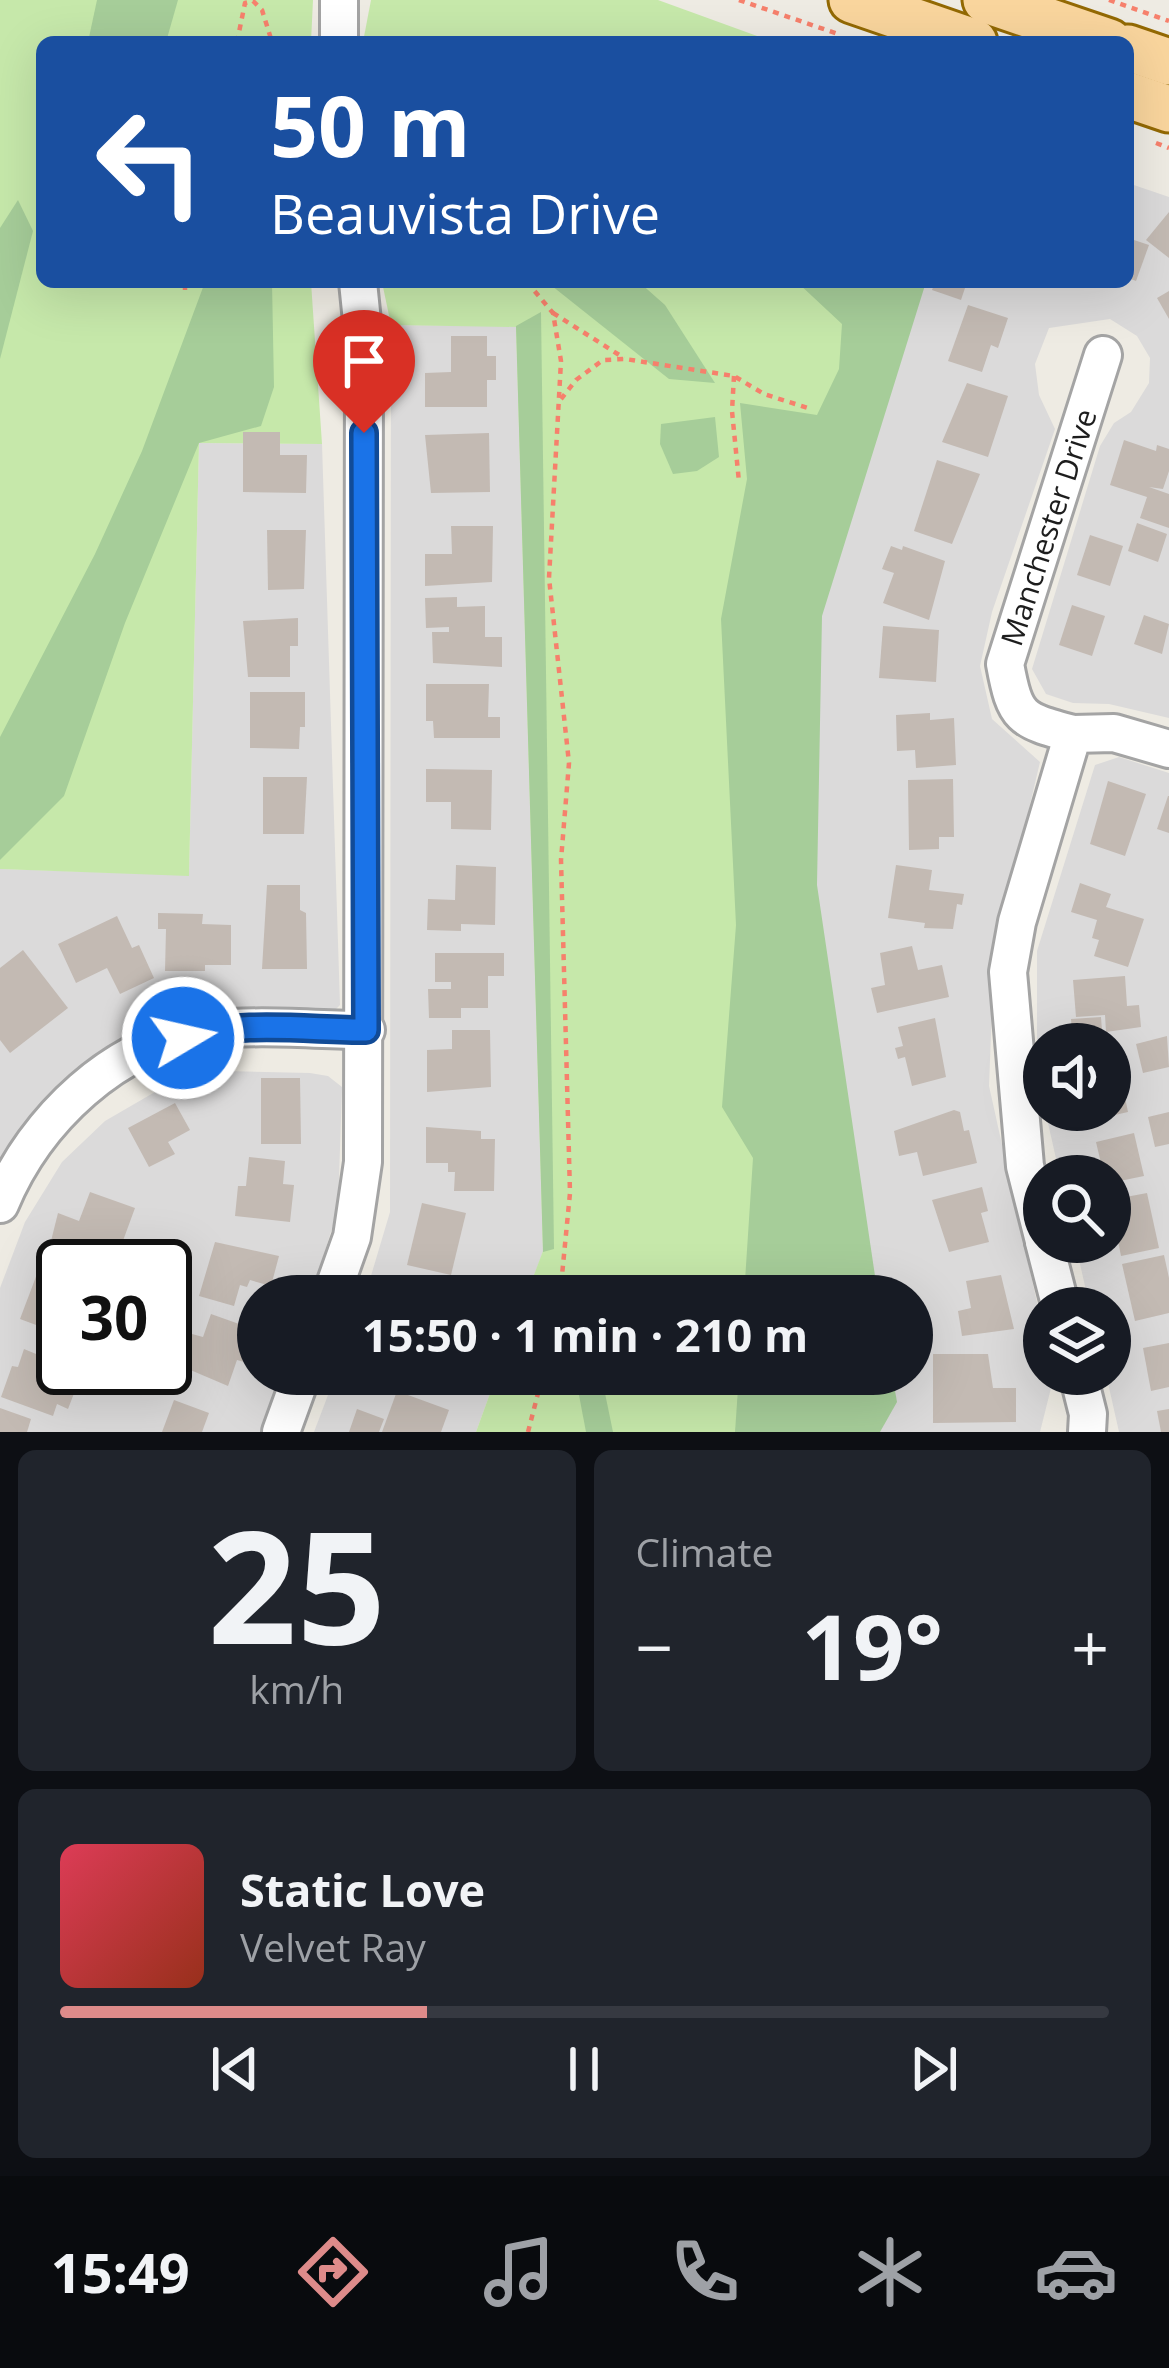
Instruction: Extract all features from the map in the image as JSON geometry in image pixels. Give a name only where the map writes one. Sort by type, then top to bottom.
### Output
[{"type":"main road","points":[[986,0],[1091,36]]},
{"type":"main road","points":[[846,18],[942,36]]},
{"type":"main road","points":[[1134,50],[1169,62]]},
{"type":"main road","points":[[1134,97],[1169,109]]},
{"type":"street","points":[[339,36],[340,0]]},
{"type":"street","points":[[338,1275],[360,1197],[366,1030],[364,340],[359,288]]},
{"type":"street","name":"Manchester Drive","points":[[1103,355],[1006,664],[1012,703],[1033,723],[1073,734],[1114,733],[1169,749]]},
{"type":"street","points":[[1024,1155],[1008,972],[1016,922],[1073,734]]},
{"type":"street","points":[[0,1204],[38,1136],[75,1095],[134,1055],[206,1030],[366,1030]]},
{"type":"street","points":[[281,1432],[294,1395]]},
{"type":"street","points":[[1083,1395],[1087,1432]]},
{"type":"path","points":[[739,0],[846,18]]},
{"type":"path","points":[[1109,0],[1169,21]]},
{"type":"path","points":[[238,36],[245,3],[253,1],[262,10],[270,36]]},
{"type":"path","points":[[532,288],[553,313],[625,359]]},
{"type":"path","points":[[553,313],[561,400],[548,578],[569,764],[561,860],[570,1193],[562,1275]]},
{"type":"path","points":[[561,400],[603,360],[625,359],[734,376],[764,394],[811,409]]},
{"type":"path","points":[[734,376],[732,411],[740,482]]},
{"type":"path","points":[[528,1432],[538,1395]]},
{"type":"shaded area","points":[[1134,185],[1169,197],[1169,718],[1109,704],[1073,703],[1046,694],[1032,669],[1100,446],[1149,383],[1150,358],[1137,336],[1110,319],[1049,328],[1035,364],[1039,395],[1055,429],[992,612],[980,666],[992,719],[1040,762],[994,957],[989,1086],[1023,1239],[1023,1263],[1028,1263],[1034,1287],[1023,1287],[1023,1395],[1049,1395],[1040,1432],[831,1432],[835,1395],[933,1395],[933,1275],[824,1275],[794,592],[904,288],[1134,288]]},
{"type":"shaded area","points":[[391,325],[516,326],[543,1252],[534,1275],[371,1275],[390,1212]]},
{"type":"shaded area","points":[[199,443],[322,444],[340,1005],[325,1020],[182,1027],[0,1165],[0,869],[189,875]]},
{"type":"shaded area","points":[[1119,757],[1169,773],[1169,1432],[1119,1432],[1111,1395],[1131,1395],[1131,1287],[1085,1287],[1080,1263],[1131,1263],[1131,1155],[1055,1155],[1050,1131],[1131,1131],[1131,1023],[1037,1023],[1037,951],[1095,765]]},
{"type":"shaded area","points":[[224,1071],[310,1073],[328,1076],[342,1087],[338,1209],[318,1275],[237,1275],[237,1395],[275,1395],[262,1432],[0,1432],[0,1288],[25,1222],[62,1162],[105,1121],[155,1092]]},
{"type":"shaded area","points":[[328,1395],[489,1395],[476,1432],[314,1432]]},
{"type":"green space","points":[[0,0],[313,0],[311,36],[36,36],[36,288],[311,288],[322,444],[199,443],[189,876],[0,869]]},
{"type":"green space","points":[[97,0],[178,0],[168,36],[89,36]]},
{"type":"green space","points":[[371,0],[658,0],[757,36],[364,36]]},
{"type":"green space","points":[[18,200],[33,231],[0,359],[0,228]]},
{"type":"green space","points":[[203,288],[272,288],[274,387],[261,426],[199,443],[125,623],[64,796],[0,860],[0,737],[95,554],[142,451]]},
{"type":"green space","points":[[383,288],[904,288],[794,592],[824,1275],[534,1275],[543,1251],[516,327],[391,325]]},
{"type":"green space","points":[[555,288],[646,288],[665,305],[715,383],[669,379]]},
{"type":"green space","points":[[803,288],[924,288],[822,616],[817,885],[875,1275],[745,1275],[753,1158],[722,1107],[736,925],[721,619],[747,479],[740,403],[817,415],[839,369],[842,324]]},
{"type":"green space","points":[[541,312],[554,1249],[543,1252],[516,326]]},
{"type":"green space","points":[[715,417],[719,457],[697,471],[673,474],[660,444],[661,424]]},
{"type":"green space","points":[[489,1395],[835,1395],[831,1432],[476,1432]]},
{"type":"green space","points":[[579,1395],[605,1395],[613,1432],[586,1432]]},
{"type":"green space","points":[[738,1395],[896,1395],[897,1402],[880,1432],[735,1432]]},
{"type":"building","points":[[1169,212],[1169,258],[1146,240]]},
{"type":"building","points":[[1134,240],[1149,245],[1134,280]]},
{"type":"building","points":[[933,288],[965,288],[961,300]]},
{"type":"building","points":[[1169,291],[1169,319],[1157,298]]},
{"type":"building","points":[[968,305],[1008,318],[998,348],[991,345],[982,372],[948,361]]},
{"type":"building","points":[[451,336],[487,336],[487,356],[496,356],[496,380],[487,380],[487,407],[425,407],[425,373],[451,372]]},
{"type":"building","points":[[967,383],[1008,396],[988,457],[942,442]]},
{"type":"building","points":[[243,432],[280,432],[280,455],[307,455],[306,493],[243,492]]},
{"type":"building","points":[[489,433],[490,492],[431,493],[425,435]]},
{"type":"building","points":[[1124,440],[1156,451],[1157,445],[1169,449],[1163,489],[1149,487],[1169,494],[1169,528],[1140,518],[1147,497],[1110,485]]},
{"type":"building","points":[[937,460],[980,474],[952,544],[914,531]]},
{"type":"building","points":[[1137,523],[1167,534],[1158,562],[1128,551]]},
{"type":"building","points":[[451,526],[493,526],[492,582],[425,586],[425,554],[452,554]]},
{"type":"building","points":[[267,530],[306,530],[304,589],[268,590]]},
{"type":"building","points":[[1090,535],[1123,546],[1110,586],[1077,575]]},
{"type":"building","points":[[891,546],[945,561],[929,620],[883,603],[894,573],[882,569]]},
{"type":"building","points":[[457,597],[457,607],[485,606],[485,637],[502,637],[502,667],[433,663],[432,632],[449,632],[449,627],[426,628],[425,598]]},
{"type":"building","points":[[1072,605],[1105,616],[1092,656],[1059,645]]},
{"type":"building","points":[[1144,615],[1169,624],[1162,654],[1134,644]]},
{"type":"building","points":[[298,618],[298,646],[290,646],[290,677],[248,677],[243,621]]},
{"type":"building","points":[[883,626],[939,630],[936,682],[879,678]]},
{"type":"building","points":[[426,684],[489,684],[488,717],[500,717],[500,738],[434,738],[433,721],[426,721]]},
{"type":"building","points":[[250,692],[305,692],[305,727],[300,727],[299,749],[250,748]]},
{"type":"building","points":[[930,713],[930,720],[954,718],[956,765],[916,768],[915,750],[897,751],[896,715]]},
{"type":"building","points":[[426,769],[492,770],[491,830],[451,829],[451,802],[426,802]]},
{"type":"building","points":[[263,777],[307,777],[304,834],[263,834]]},
{"type":"building","points":[[953,779],[954,837],[939,837],[939,849],[909,850],[908,780]]},
{"type":"building","points":[[1108,781],[1146,794],[1125,856],[1090,844]]},
{"type":"building","points":[[1169,796],[1169,833],[1157,829]]},
{"type":"building","points":[[456,865],[496,867],[495,925],[427,930],[428,899],[455,900]]},
{"type":"building","points":[[896,865],[932,870],[929,890],[964,894],[962,905],[957,904],[953,929],[924,928],[925,923],[888,918]]},
{"type":"building","points":[[1080,883],[1111,894],[1106,907],[1144,919],[1128,967],[1094,956],[1099,940],[1092,938],[1097,920],[1071,912]]},
{"type":"building","points":[[267,885],[300,885],[300,910],[306,913],[307,969],[262,969]]},
{"type":"building","points":[[158,913],[203,914],[202,924],[231,925],[231,965],[205,965],[205,971],[165,971],[166,929],[158,929]]},
{"type":"building","points":[[117,916],[132,948],[139,945],[154,978],[120,994],[107,968],[76,983],[58,944]]},
{"type":"building","points":[[912,946],[918,970],[942,965],[949,997],[877,1013],[871,988],[885,985],[880,953]]},
{"type":"building","points":[[23,950],[68,1008],[10,1053],[0,1040],[0,968]]},
{"type":"building","points":[[435,953],[504,953],[504,976],[488,976],[488,1008],[461,1008],[461,1018],[429,1018],[428,989],[451,989],[451,982],[435,982]]},
{"type":"building","points":[[1125,976],[1127,1006],[1139,1005],[1141,1027],[1105,1023],[1105,1015],[1076,1017],[1073,980]]},
{"type":"building","points":[[1101,1017],[1101,1023],[1071,1023],[1071,1019]]},
{"type":"building","points":[[935,1018],[946,1077],[912,1086],[905,1057],[898,1059],[895,1048],[903,1046],[898,1027]]},
{"type":"building","points":[[452,1030],[490,1030],[491,1087],[427,1092],[427,1050],[452,1049]]},
{"type":"building","points":[[1167,1036],[1169,1067],[1143,1073],[1136,1044]]},
{"type":"building","points":[[261,1078],[300,1078],[301,1144],[261,1144]]},
{"type":"building","points":[[175,1103],[190,1130],[168,1142],[175,1154],[149,1167],[128,1128]]},
{"type":"building","points":[[960,1112],[964,1131],[969,1130],[977,1163],[923,1176],[917,1152],[899,1156],[894,1131]]},
{"type":"building","points":[[1169,1112],[1169,1144],[1155,1147],[1148,1117]]},
{"type":"building","points":[[426,1127],[481,1131],[481,1139],[495,1139],[494,1191],[454,1191],[455,1172],[448,1172],[448,1163],[426,1163]]},
{"type":"building","points":[[1134,1133],[1144,1176],[1131,1179],[1131,1155],[1099,1155],[1096,1142]]},
{"type":"building","points":[[249,1157],[285,1161],[283,1184],[294,1185],[290,1222],[235,1216],[238,1186],[246,1186]]},
{"type":"building","points":[[982,1187],[988,1211],[981,1213],[989,1242],[949,1252],[932,1200]]},
{"type":"building","points":[[90,1192],[135,1208],[124,1239],[52,1239],[58,1213],[79,1221]]},
{"type":"building","points":[[1147,1193],[1159,1248],[1131,1254],[1131,1196]]},
{"type":"building","points":[[422,1203],[466,1213],[451,1275],[407,1265]]},
{"type":"building","points":[[215,1242],[279,1256],[274,1275],[237,1275],[234,1306],[199,1296]]},
{"type":"building","points":[[1164,1255],[1169,1313],[1135,1321],[1131,1287],[1122,1264]]},
{"type":"building","points":[[1001,1275],[1014,1329],[962,1336],[958,1311],[971,1308],[966,1281]]},
{"type":"building","points":[[36,1277],[36,1325],[20,1319]]},
{"type":"building","points":[[211,1314],[237,1323],[237,1360],[228,1386],[192,1371],[192,1334],[203,1337]]},
{"type":"building","points":[[1169,1343],[1169,1387],[1151,1391],[1143,1348]]},
{"type":"building","points":[[24,1349],[36,1354],[36,1395],[73,1395],[68,1409],[57,1404],[53,1416],[1,1397],[12,1366],[18,1367]]},
{"type":"building","points":[[933,1354],[988,1354],[993,1388],[1016,1388],[1016,1422],[933,1423]]},
{"type":"building","points":[[396,1395],[449,1410],[441,1432],[382,1432]]},
{"type":"building","points":[[174,1400],[209,1413],[202,1432],[162,1432]]},
{"type":"building","points":[[0,1408],[31,1419],[27,1432],[0,1432]]},
{"type":"building","points":[[357,1409],[384,1419],[379,1432],[349,1432]]},
{"type":"building","points":[[1169,1409],[1169,1432],[1161,1432],[1157,1411]]},
{"type":"route","points":[[183,1038],[206,1030],[366,1030],[364,433]]}]
